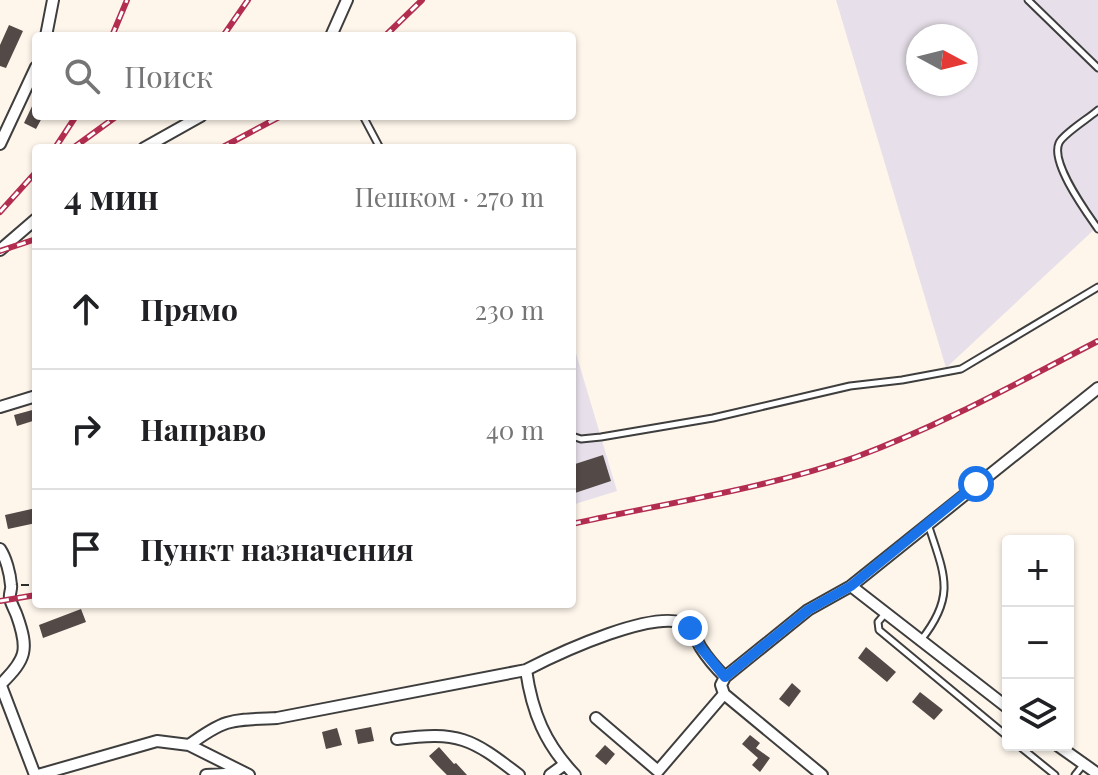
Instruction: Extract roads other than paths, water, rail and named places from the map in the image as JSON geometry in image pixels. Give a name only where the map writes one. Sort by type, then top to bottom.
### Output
[{"type":"street","points":[[47,32],[53,0]]},
{"type":"street","points":[[333,32],[347,0]]},
{"type":"street","points":[[0,144],[32,76]]},
{"type":"street","points":[[151,144],[194,120]]},
{"type":"street","points":[[0,250],[32,222]]},
{"type":"street","points":[[822,775],[724,694],[721,685],[725,677],[808,610],[851,586],[1098,388]]},
{"type":"street","points":[[0,407],[32,397]]},
{"type":"street","points":[[0,549],[24,648],[24,658],[1,683],[37,775],[157,741],[189,745],[247,774]]},
{"type":"street","points":[[851,586],[884,615],[1002,703]]},
{"type":"street","points":[[189,745],[218,724],[236,719],[277,718],[526,670],[596,640],[663,619],[678,620],[690,628],[701,648],[725,677]]},
{"type":"street","points":[[526,670],[536,720],[575,775]]},
{"type":"street","points":[[596,718],[660,773],[724,694]]},
{"type":"street","points":[[397,739],[450,735],[486,749],[519,775]]},
{"type":"street","points":[[1065,751],[1098,774]]},
{"type":"street","points":[[550,775],[565,764]]},
{"type":"street","points":[[206,775],[247,774]]},
{"type":"lane","points":[[1028,0],[1098,68]]},
{"type":"lane","points":[[1098,110],[1059,142],[1057,155],[1076,198],[1098,229]]},
{"type":"lane","points":[[365,120],[378,144]]},
{"type":"lane","points":[[576,437],[601,437],[713,418],[850,386],[961,369],[1098,287]]},
{"type":"lane","points":[[920,641],[941,611],[946,592],[942,567],[928,523]]},
{"type":"lane","points":[[884,615],[878,622],[879,630],[1002,732]]},
{"type":"lane","points":[[1025,751],[1055,775]]},
{"type":"lane","points":[[1075,775],[1083,765]]},
{"type":"railway","points":[[114,32],[127,0]]},
{"type":"railway","points":[[226,32],[248,0]]},
{"type":"railway","points":[[389,32],[422,0]]},
{"type":"railway","points":[[58,144],[73,120]]},
{"type":"railway","points":[[78,144],[112,120]]},
{"type":"railway","points":[[228,144],[274,120]]},
{"type":"railway","points":[[0,212],[32,176]]},
{"type":"railway","points":[[0,251],[32,240]]},
{"type":"railway","points":[[576,523],[751,487],[856,457],[949,417],[1098,341]]},
{"type":"railway","points":[[0,601],[32,596]]}]
